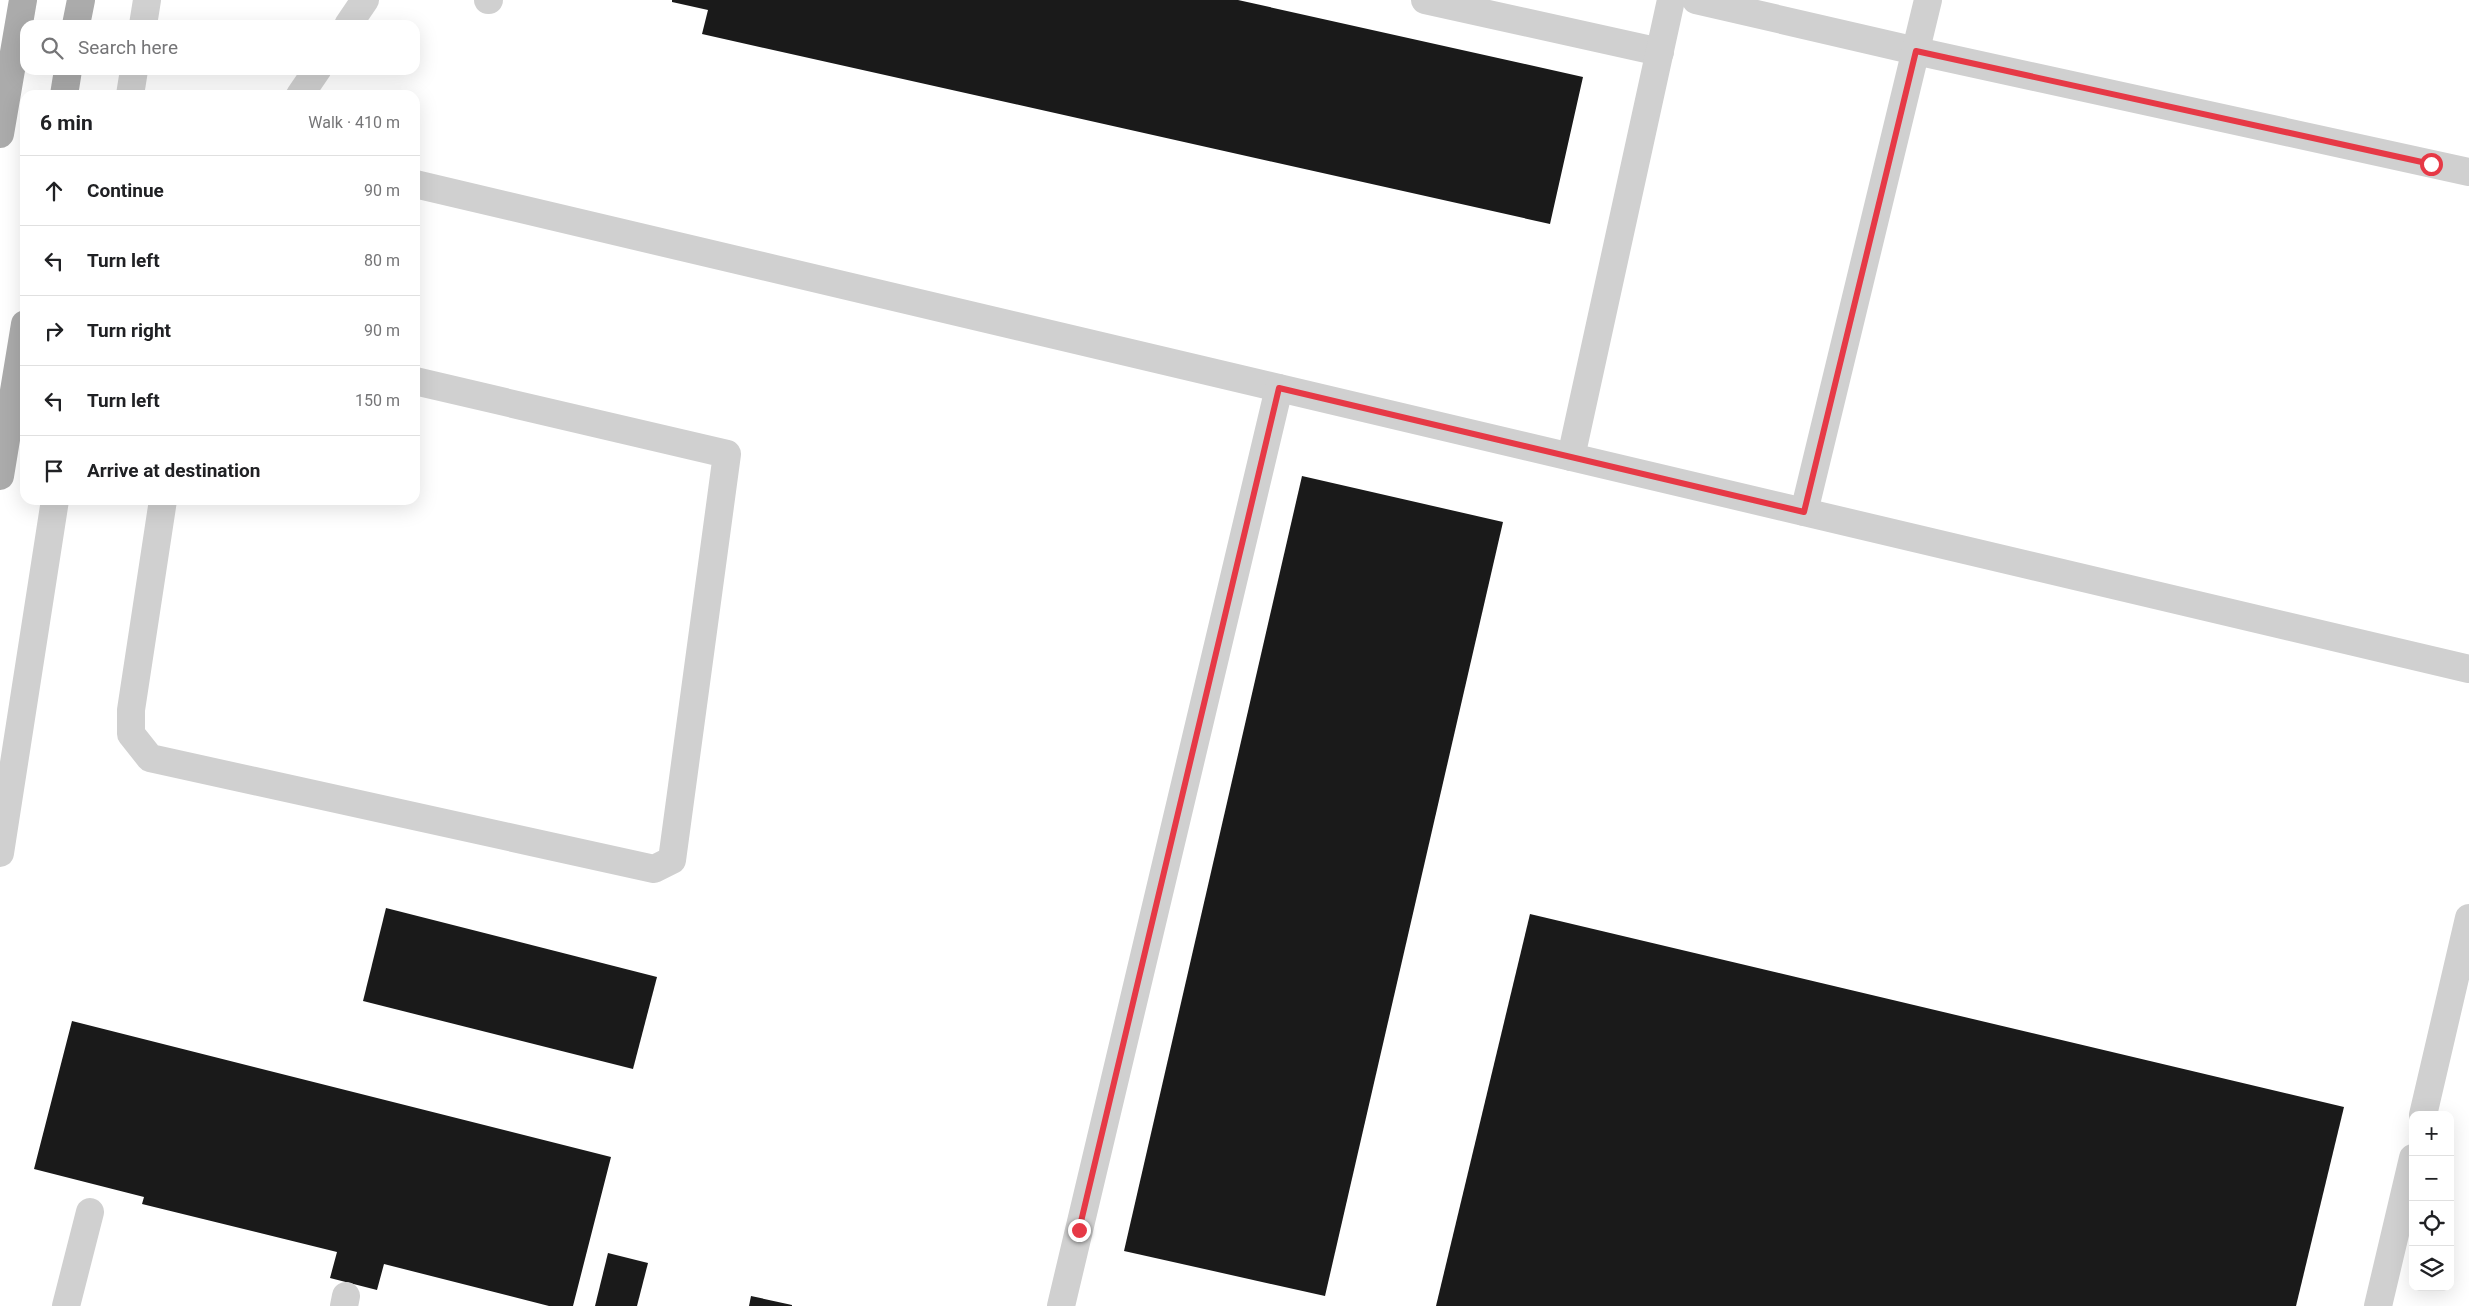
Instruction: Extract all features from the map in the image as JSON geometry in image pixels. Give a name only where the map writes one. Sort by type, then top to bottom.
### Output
[{"type":"main road","points":[[20,20],[24,0]]},
{"type":"main road","points":[[77,20],[81,0]]},
{"type":"main road","points":[[0,134],[20,22]]},
{"type":"main road","points":[[65,90],[67,75]]},
{"type":"main road","points":[[0,476],[20,354]]},
{"type":"street","points":[[144,20],[147,0]]},
{"type":"street","points":[[351,20],[365,0]]},
{"type":"street","points":[[1425,0],[1660,52]]},
{"type":"street","points":[[1571,457],[1671,0]]},
{"type":"street","points":[[1696,0],[1916,51],[2469,172]]},
{"type":"street","points":[[1804,512],[1928,0]]},
{"type":"street","points":[[131,90],[133,75]]},
{"type":"street","points":[[303,90],[314,75]]},
{"type":"street","points":[[420,185],[2469,669]]},
{"type":"street","points":[[162,505],[131,710],[131,734],[150,758],[654,869],[672,860],[727,454],[420,382]]},
{"type":"street","points":[[1061,1306],[1279,388]]},
{"type":"street","points":[[0,853],[54,505]]},
{"type":"street","points":[[2424,1111],[2469,918]]},
{"type":"street","points":[[2378,1306],[2409,1175]]},
{"type":"street","points":[[66,1306],[90,1212]]},
{"type":"building","points":[[672,0],[1238,0],[1583,77],[1550,224],[702,34],[708,10],[672,2]]},
{"type":"building","points":[[1302,476],[1503,522],[1325,1296],[1124,1251]]},
{"type":"building","points":[[386,908],[657,977],[633,1069],[363,1001]]},
{"type":"building","points":[[1530,914],[2344,1107],[2296,1306],[1436,1306]]},
{"type":"building","points":[[72,1021],[611,1157],[573,1306],[549,1306],[384,1264],[377,1290],[330,1278],[337,1252],[142,1204],[144,1197],[34,1169]]},
{"type":"building","points":[[608,1253],[648,1263],[637,1306],[595,1306]]},
{"type":"building","points":[[751,1296],[792,1305],[792,1306],[749,1306]]},
{"type":"route","points":[[1079,1230],[1279,388],[1804,512],[1916,51],[2431,164]]}]
